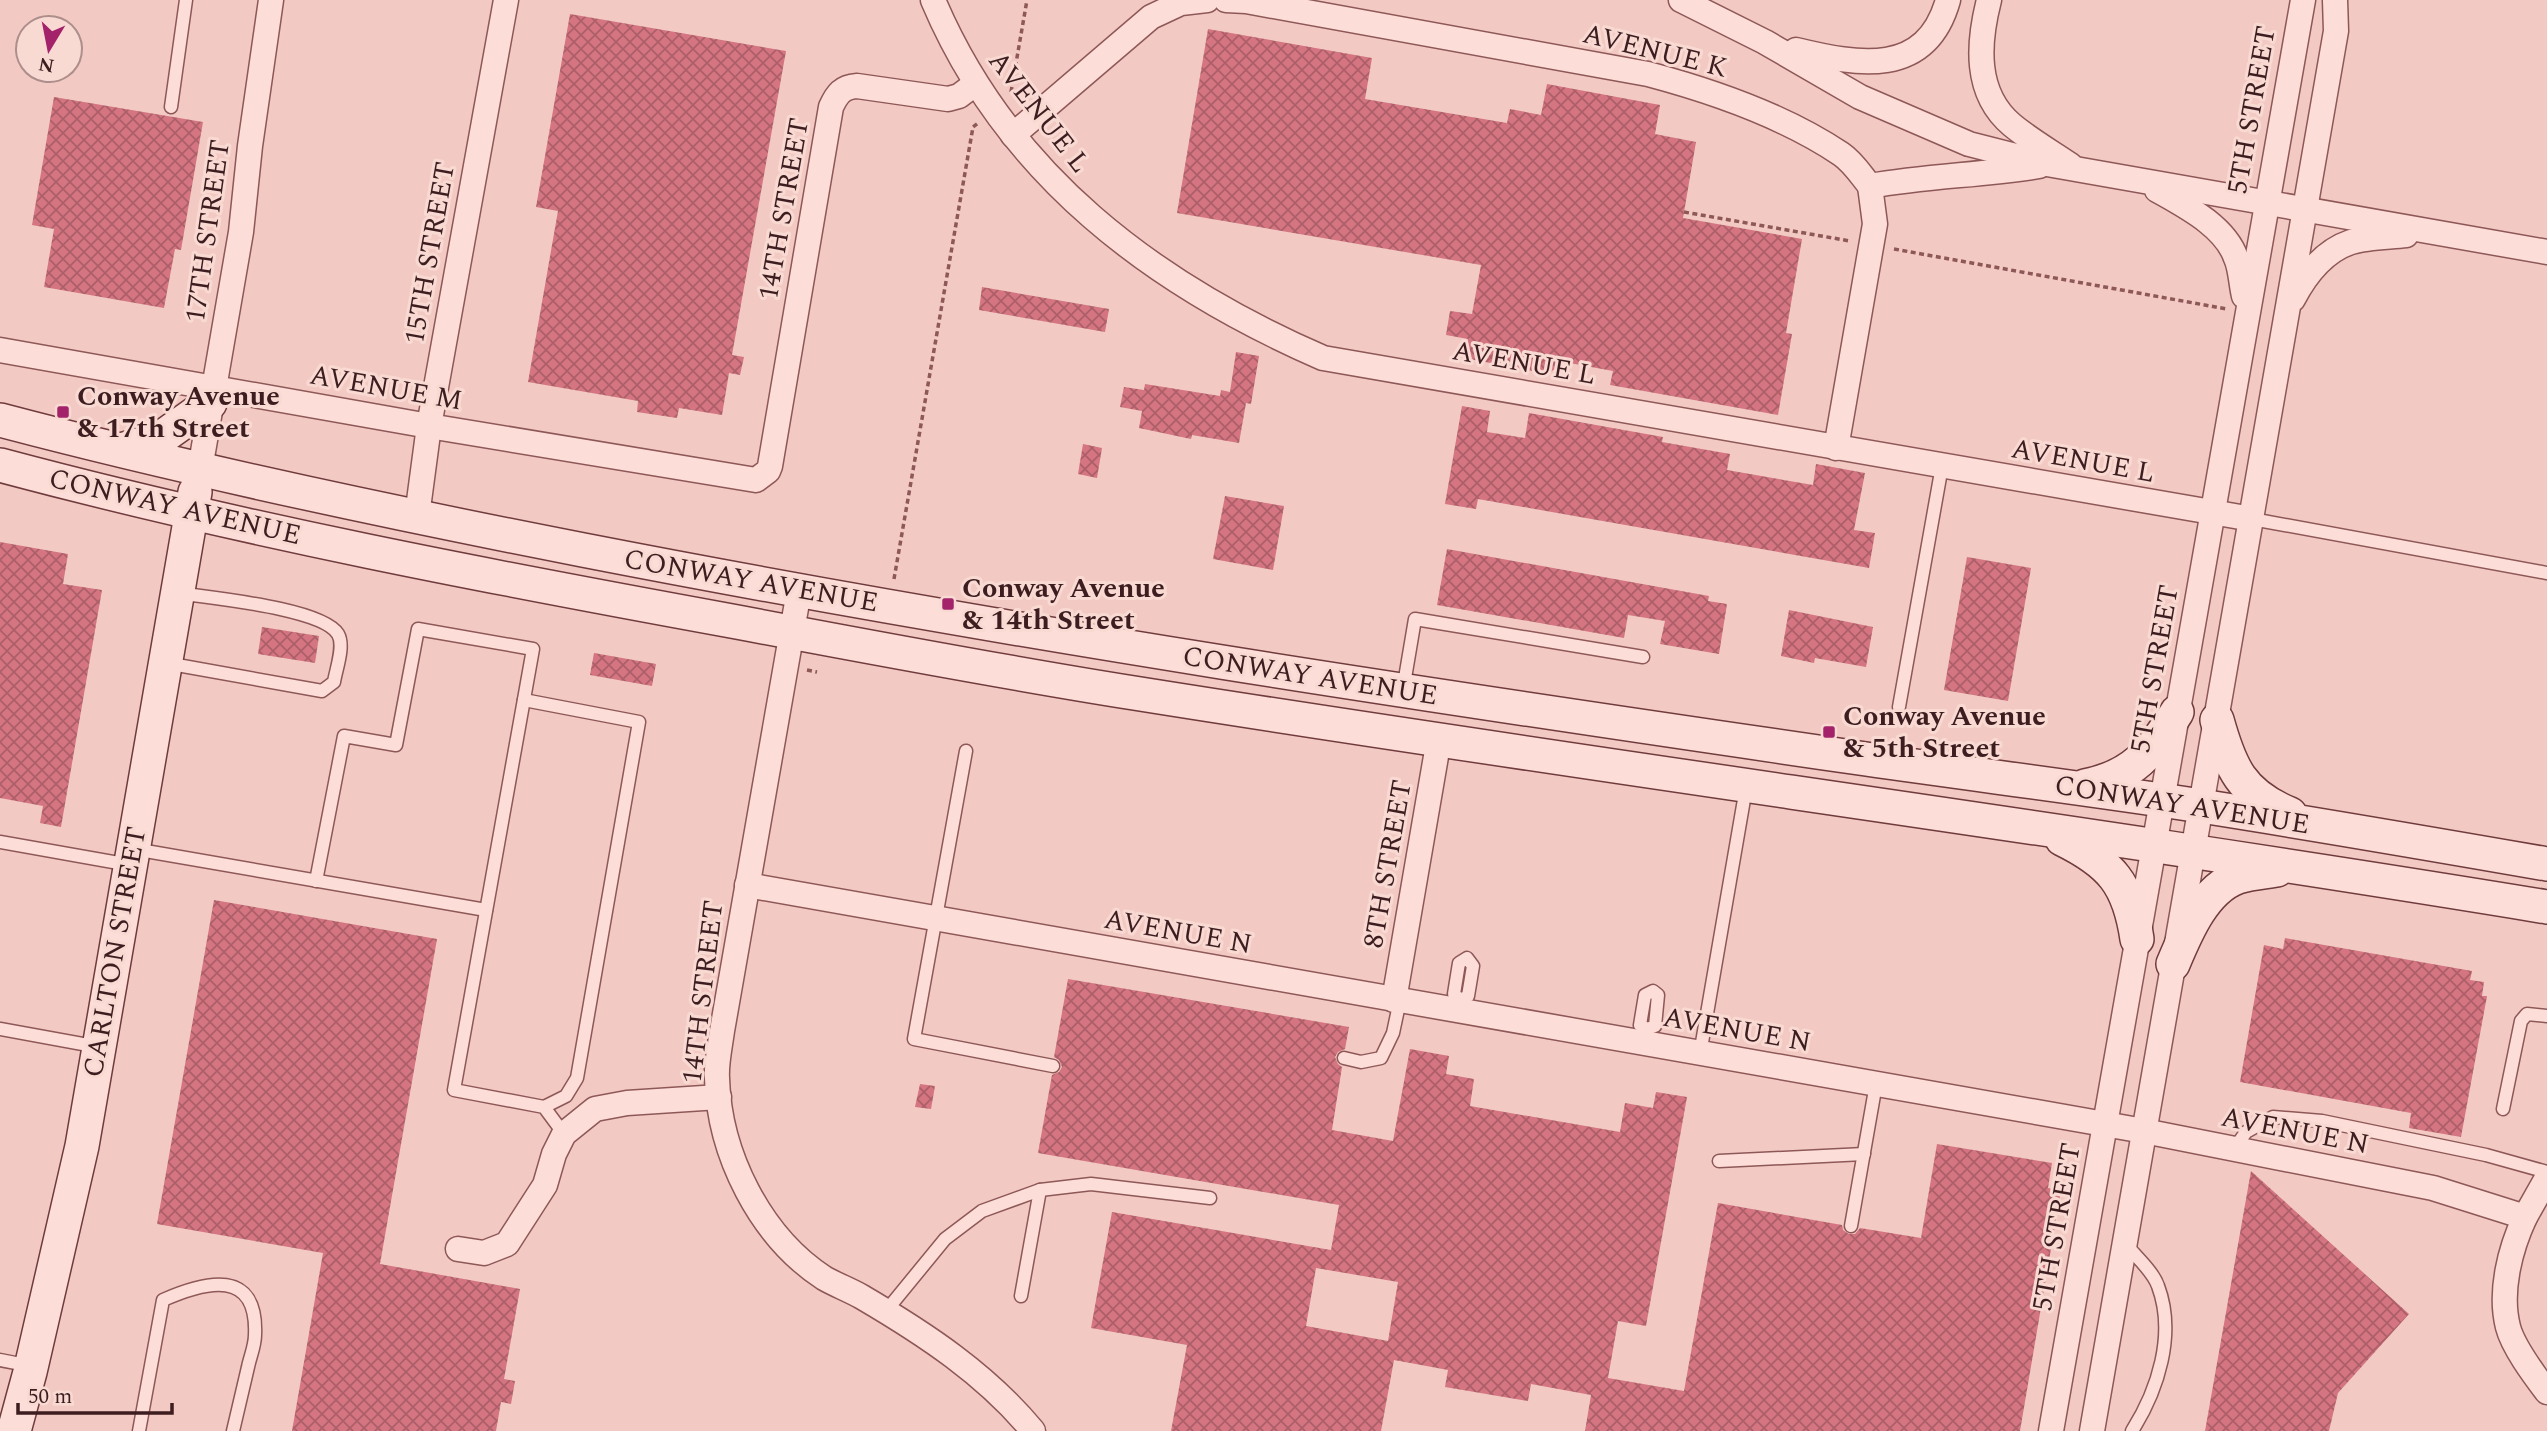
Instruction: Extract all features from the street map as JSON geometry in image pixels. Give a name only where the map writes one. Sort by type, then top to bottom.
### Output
[{"type":"street","name":"15TH STREET","points":[[417,516],[429,426],[506,0]]},
{"type":"street","name":"AVENUE L","points":[[933,0],[949,38],[975,84],[1037,165],[1072,202],[1130,250],[1270,335],[1323,358],[2252,519]]},
{"type":"street","points":[[1013,135],[1151,17],[1181,3],[1207,0]]},
{"type":"street","name":"AVENUE K","points":[[1226,0],[1247,1],[1648,74],[1694,87],[1764,114],[1842,155],[1870,186]]},
{"type":"street","points":[[1681,0],[1765,42],[1860,97],[1969,144],[2078,170],[2547,252]]},
{"type":"street","points":[[1765,42],[1840,61],[1868,63],[1890,60],[1916,49],[1935,32],[1948,0]]},
{"type":"street","points":[[1989,0],[1981,30],[1980,58],[1984,80],[1994,106],[2011,125],[2078,170]]},
{"type":"street","name":"5TH STREET","points":[[2051,1431],[2212,514],[2242,312],[2266,203],[2303,0]]},
{"type":"street","points":[[2092,1431],[2336,31],[2335,0]]},
{"type":"street","name":"17TH STREET","points":[[200,469],[239,244],[267,1]]},
{"type":"street","name":"14TH STREET","points":[[762,476],[770,466],[831,107],[838,94],[847,87],[857,86],[948,99],[959,96],[975,84]]},
{"type":"street","points":[[1836,448],[1875,224],[1870,186],[1908,179],[1994,173],[2047,164]]},
{"type":"street","points":[[2141,181],[2184,205],[2222,234],[2236,257],[2242,312]]},
{"type":"street","points":[[2287,309],[2302,281],[2320,261],[2350,242],[2436,233]]},
{"type":"street","name":"AVENUE M","points":[[0,350],[212,395],[429,426],[756,480],[762,476]]},
{"type":"street","points":[[118,451],[161,438],[212,395]]},
{"type":"street","name":"CONWAY AVENUE","points":[[0,420],[118,451],[417,516],[799,591],[1144,650],[2201,806],[2547,864]]},
{"type":"street","name":"CONWAY AVENUE","points":[[0,465],[192,512],[500,579],[1129,692],[2299,867],[2547,907]]},
{"type":"street","name":"CARLTON STREET","points":[[14,1431],[16,1363],[82,1146],[200,469]]},
{"type":"street","name":"14TH STREET","points":[[799,591],[722,1031],[717,1076],[721,1120],[734,1162],[753,1204],[785,1244],[823,1277],[886,1311],[962,1361],[1033,1431]]},
{"type":"street","points":[[2075,789],[2109,781],[2129,771],[2147,755],[2177,712]]},
{"type":"street","points":[[2217,720],[2236,775],[2253,793],[2280,810],[2321,826]]},
{"type":"street","name":"8TH STREET","points":[[1397,1000],[1440,739]]},
{"type":"street","points":[[2041,828],[2099,859],[2119,883],[2133,910],[2137,939]]},
{"type":"street","points":[[2173,964],[2184,937],[2201,908],[2220,888],[2237,877],[2299,867]]},
{"type":"street","name":"AVENUE N","points":[[747,886],[1397,1000],[1460,1006],[1646,1036],[1700,1054],[2144,1131],[2433,1188],[2525,1217]]},
{"type":"street","points":[[458,1249],[484,1253],[507,1244],[545,1185],[554,1154],[564,1134],[595,1109],[628,1103],[719,1097]]},
{"type":"street","points":[[2547,1178],[2517,1233],[2505,1284],[2508,1328],[2531,1372],[2547,1392]]},
{"type":"lane","points":[[171,107],[186,0]]},
{"type":"lane","points":[[1899,707],[1942,466]]},
{"type":"lane","points":[[2252,519],[2547,573]]},
{"type":"lane","points":[[166,663],[322,691],[334,682],[340,646],[339,635],[325,621],[297,612],[178,593]]},
{"type":"lane","points":[[1403,690],[1415,619],[1643,657]]},
{"type":"lane","points":[[316,881],[344,736],[396,745],[418,629],[533,649],[454,1090],[544,1107],[566,1096],[577,1078],[639,722],[524,701]]},
{"type":"lane","points":[[967,751],[914,1039],[1053,1066]]},
{"type":"lane","points":[[1700,1054],[1746,785]]},
{"type":"lane","points":[[0,842],[316,881],[486,910]]},
{"type":"lane","points":[[1344,1058],[1361,1062],[1381,1058],[1393,1033],[1397,1000]]},
{"type":"lane","points":[[2503,1109],[2521,1021],[2527,1014],[2547,1016]]},
{"type":"lane","points":[[0,1029],[99,1047]]},
{"type":"lane","points":[[1851,1226],[1876,1084]]},
{"type":"lane","points":[[544,1107],[564,1134]]},
{"type":"lane","points":[[2234,1149],[2246,1132],[2273,1117],[2322,1121],[2486,1156],[2547,1172]]},
{"type":"lane","points":[[1720,1161],[1864,1154]]},
{"type":"lane","points":[[886,1311],[945,1239],[982,1211],[1040,1190],[1091,1184],[1210,1198]]},
{"type":"lane","points":[[1021,1296],[1040,1190]]},
{"type":"lane","points":[[2125,1243],[2158,1283],[2166,1330],[2157,1375],[2142,1415],[2132,1431]]},
{"type":"lane","points":[[139,1431],[163,1300],[187,1289],[218,1282],[239,1289],[254,1308],[255,1337],[233,1431]]},
{"type":"path","points":[[892,588],[973,127],[1010,94],[1027,0]]},
{"type":"path","points":[[1684,212],[1854,242]]},
{"type":"path","points":[[1888,248],[2242,312]]},
{"type":"building","points":[[570,14],[786,51],[732,355],[744,357],[740,375],[729,373],[722,415],[679,408],[677,418],[637,412],[638,401],[528,382],[558,211],[536,207]]},
{"type":"building","points":[[1208,29],[1372,58],[1365,99],[1507,123],[1510,109],[1541,115],[1547,84],[1660,105],[1655,134],[1696,142],[1683,218],[1802,239],[1786,333],[1792,334],[1778,415],[1610,385],[1613,371],[1564,362],[1548,374],[1464,358],[1468,339],[1446,335],[1450,311],[1472,314],[1481,265],[1177,213]]},
{"type":"building","points":[[54,97],[203,122],[181,250],[175,249],[164,308],[44,287],[54,229],[32,225]]},
{"type":"building","points":[[982,287],[1109,309],[1105,332],[979,310]]},
{"type":"building","points":[[1236,352],[1259,356],[1251,404],[1246,403],[1239,443],[1192,435],[1191,439],[1139,428],[1142,411],[1120,407],[1124,387],[1144,390],[1145,384],[1220,396],[1221,390],[1230,392]]},
{"type":"building","points":[[1462,406],[1490,411],[1487,432],[1525,438],[1529,413],[1663,437],[1662,442],[1730,454],[1727,470],[1813,485],[1816,464],[1865,473],[1854,530],[1875,533],[1869,568],[1478,499],[1476,509],[1445,504]]},
{"type":"building","points":[[1083,444],[1102,448],[1097,478],[1078,474]]},
{"type":"building","points":[[1225,496],[1284,506],[1273,570],[1213,559]]},
{"type":"building","points":[[0,542],[68,554],[63,584],[102,590],[61,827],[40,823],[43,806],[0,798]]},
{"type":"building","points":[[1447,549],[1709,596],[1708,601],[1727,604],[1719,654],[1660,644],[1665,621],[1628,615],[1624,638],[1437,605]]},
{"type":"building","points":[[1967,557],[2031,568],[2008,701],[1944,690]]},
{"type":"building","points":[[1789,610],[1873,627],[1866,667],[1815,658],[1814,663],[1781,656]]},
{"type":"building","points":[[262,627],[319,636],[315,663],[258,654]]},
{"type":"building","points":[[594,653],[656,664],[652,686],[590,675]]},
{"type":"building","points":[[214,900],[437,939],[380,1264],[520,1289],[504,1379],[515,1381],[511,1404],[501,1402],[496,1431],[292,1431],[323,1253],[157,1224]]},
{"type":"building","points":[[2285,938],[2472,971],[2470,980],[2484,982],[2482,996],[2487,996],[2461,1137],[2409,1128],[2411,1113],[2240,1082],[2264,945],[2283,949]]},
{"type":"building","points":[[1068,979],[1349,1027],[1345,1049],[1335,1057],[1342,1067],[1332,1130],[1393,1141],[1410,1049],[1449,1056],[1446,1074],[1474,1079],[1470,1106],[1620,1132],[1625,1103],[1653,1108],[1656,1092],[1687,1097],[1646,1326],[1618,1321],[1608,1378],[1684,1391],[1718,1203],[1842,1225],[1843,1230],[1849,1234],[1855,1234],[1860,1228],[1921,1238],[1937,1144],[2052,1163],[2048,1188],[2061,1190],[2020,1431],[1585,1431],[1591,1395],[1531,1384],[1528,1401],[1445,1387],[1448,1370],[1394,1360],[1381,1431],[1171,1431],[1187,1345],[1091,1328],[1112,1212],[1331,1250],[1339,1205],[1038,1153],[1052,1075],[1062,1067],[1054,1057]],"holes":[[[1316,1268],[1398,1282],[1388,1341],[1306,1326]]]},
{"type":"building","points":[[920,1084],[935,1086],[931,1109],[915,1107]]},
{"type":"building","points":[[2251,1171],[2409,1314],[2338,1393],[2329,1431],[2205,1431]]},
{"type":"place","name":"Conway Avenue & 17th Street","points":[[63,412]]},
{"type":"place","name":"Conway Avenue & 14th Street","points":[[948,604]]},
{"type":"place","name":"Conway Avenue & 5th Street","points":[[1829,732]]}]
